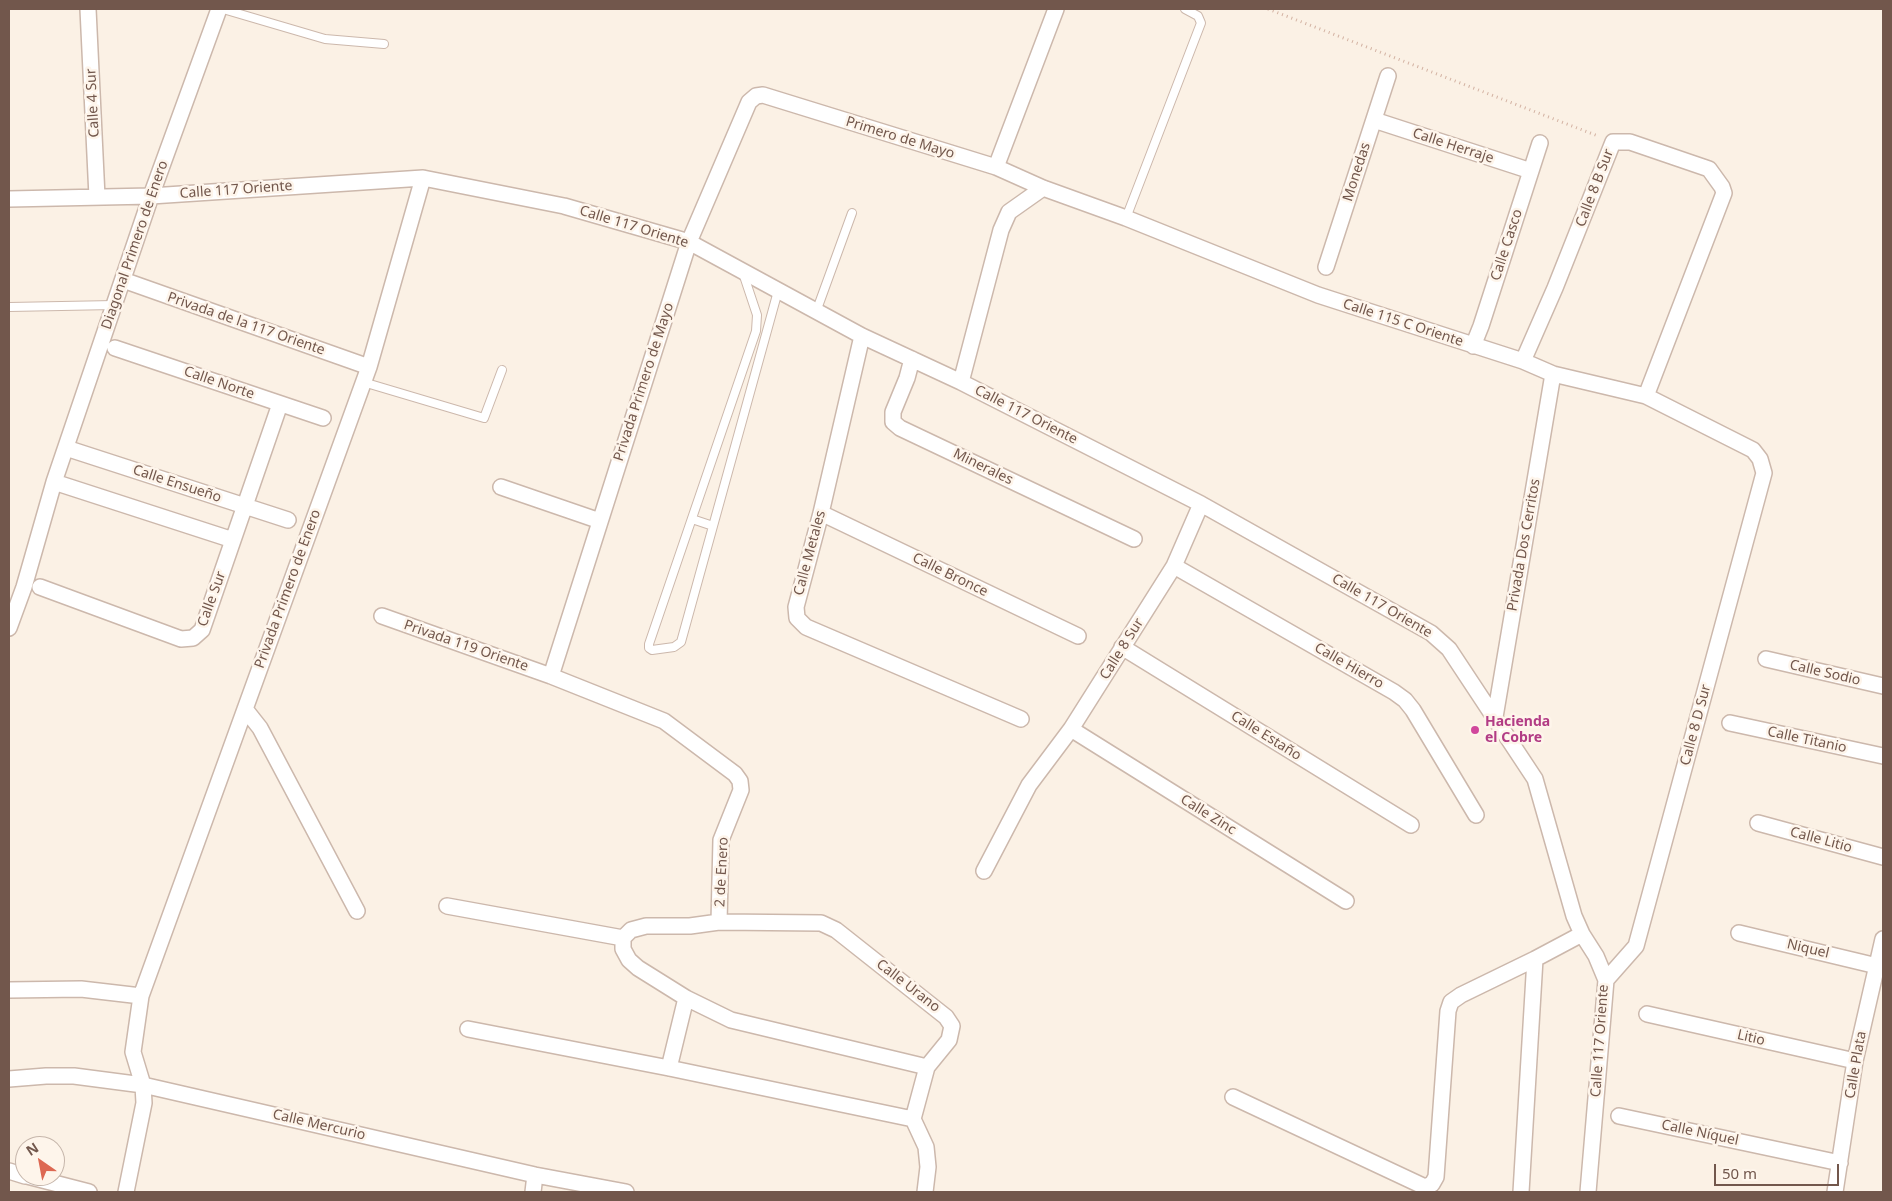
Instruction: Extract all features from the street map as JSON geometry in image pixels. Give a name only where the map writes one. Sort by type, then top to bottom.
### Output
[{"type":"street","name":"Calle 4 Sur","points":[[88,9],[97,197]]},
{"type":"street","name":"Diagonal Primero de Enero","points":[[9,628],[24,587],[54,482],[122,280],[151,196],[221,9]]},
{"type":"street","points":[[996,167],[1056,9]]},
{"type":"street","name":"Monedas","points":[[1326,267],[1388,76]]},
{"type":"street","name":"Primero de Mayo","points":[[756,96],[763,95],[996,167],[1043,188]]},
{"type":"street","name":"Privada Primero de Mayo","points":[[550,676],[689,242],[749,102],[756,96]]},
{"type":"street","name":"Calle Herraje","points":[[1374,120],[1531,171]]},
{"type":"street","name":"Calle 8 B Sur","points":[[1523,361],[1555,288],[1613,142],[1630,142],[1709,168],[1724,193],[1646,396]]},
{"type":"street","name":"Calle Casco","points":[[1473,346],[1540,143]]},
{"type":"street","name":"Calle 117 Oriente","points":[[9,199],[151,196],[423,178],[564,206],[689,242],[862,336],[962,382],[1201,504],[1431,633],[1449,650],[1535,779],[1574,916],[1582,934],[1596,956],[1606,980],[1588,1192]]},
{"type":"street","name":"Privada Primero de Enero","points":[[126,1192],[144,1103],[143,1085],[133,1052],[141,996],[369,367],[423,178]]},
{"type":"street","points":[[962,382],[1005,221],[1009,212],[1043,188]]},
{"type":"street","name":"Calle 115 C Oriente","points":[[1043,188],[1126,218],[1318,295],[1523,361],[1553,374],[1646,396],[1754,450],[1760,459]]},
{"type":"street","name":"Privada de la 117 Oriente","points":[[122,280],[369,367]]},
{"type":"street","name":"Calle Metales","points":[[862,336],[821,513],[796,607],[797,618],[806,627],[1021,720]]},
{"type":"street","name":"Calle Norte","points":[[115,348],[324,418]]},
{"type":"street","name":"Minerales","points":[[912,359],[907,378],[893,412],[893,422],[909,432],[1134,539]]},
{"type":"street","name":"Privada Dos Cerritos","points":[[1495,717],[1553,374]]},
{"type":"street","name":"Calle Sur","points":[[40,588],[181,639],[193,638],[202,630],[280,404]]},
{"type":"street","name":"Calle Ensueño","points":[[66,448],[288,520]]},
{"type":"street","name":"Calle 8 D Sur","points":[[1606,980],[1636,946],[1764,473],[1760,459]]},
{"type":"street","points":[[54,482],[233,540]]},
{"type":"street","points":[[502,487],[600,521]]},
{"type":"street","name":"Calle 8 Sur","points":[[984,871],[1028,785],[1071,729],[1174,566],[1201,504]]},
{"type":"street","name":"Calle Bronce","points":[[821,513],[1078,636]]},
{"type":"street","name":"Calle Hierro","points":[[1174,566],[1400,696],[1413,710],[1476,815]]},
{"type":"street","name":"Privada 119 Oriente","points":[[382,616],[550,676]]},
{"type":"street","name":"Calle Estaño","points":[[1122,647],[1411,825]]},
{"type":"street","name":"Calle Sodio","points":[[1766,660],[1883,686]]},
{"type":"street","name":"2 de Enero","points":[[550,676],[664,721],[735,774],[740,781],[741,790],[721,840],[719,922],[690,926],[646,926],[631,930],[623,938]]},
{"type":"street","points":[[245,709],[260,728],[357,911]]},
{"type":"street","name":"Calle Titanio","points":[[1730,723],[1883,756]]},
{"type":"street","name":"Calle Zinc","points":[[1071,729],[1346,901]]},
{"type":"street","name":"Calle Litio","points":[[1758,823],[1883,857]]},
{"type":"street","points":[[447,906],[623,938],[623,949],[629,960],[638,968],[686,998],[732,1020],[927,1067]]},
{"type":"street","name":"Calle Urano","points":[[719,922],[821,923],[836,930],[946,1017],[952,1026],[949,1040],[927,1067],[913,1119]]},
{"type":"street","name":"Niquel","points":[[1739,933],[1877,966]]},
{"type":"street","points":[[1233,1097],[1424,1187],[1432,1184],[1436,1177],[1448,1011],[1451,1002],[1461,995],[1582,934]]},
{"type":"street","name":"Calle Plata","points":[[1835,1192],[1855,1061],[1883,939]]},
{"type":"street","points":[[1521,1192],[1535,959]]},
{"type":"street","points":[[9,990],[81,989],[141,996]]},
{"type":"street","points":[[669,1068],[686,998]]},
{"type":"street","name":"Litio","points":[[1647,1014],[1855,1061]]},
{"type":"street","points":[[468,1029],[669,1068],[913,1119],[926,1147],[928,1167],[925,1192]]},
{"type":"street","name":"Calle Mercurio","points":[[9,1079],[74,1076],[143,1085],[535,1175],[626,1192]]},
{"type":"street","name":"Calle Níquel","points":[[1619,1116],[1840,1163]]},
{"type":"street","points":[[533,1192],[535,1175]]},
{"type":"street","points":[[65,1186],[89,1192]]},
{"type":"lane","points":[[221,9],[324,39],[384,44]]},
{"type":"lane","points":[[1126,218],[1201,24],[1198,16],[1185,9]]},
{"type":"lane","points":[[816,312],[852,213]]},
{"type":"lane","points":[[743,273],[758,323],[649,644],[649,648],[652,650],[674,647],[681,642],[778,291]]},
{"type":"lane","points":[[9,307],[114,305]]},
{"type":"lane","points":[[363,382],[484,418],[502,370]]},
{"type":"lane","points":[[728,413],[743,418]]},
{"type":"lane","points":[[692,519],[713,526]]},
{"type":"path","points":[[1268,9],[1613,142]]},
{"type":"place","name":"Hacienda el Cobre","points":[[1475,730]]}]
